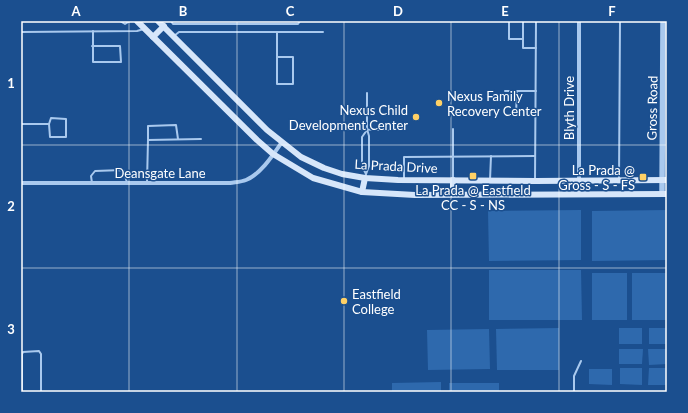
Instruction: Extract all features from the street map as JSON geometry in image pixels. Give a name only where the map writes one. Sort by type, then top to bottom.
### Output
[{"type":"main road","points":[[137,21],[240,124],[273,154]]},
{"type":"main road","name":"La Prada Drive","points":[[158,21],[267,130],[301,157],[324,168],[342,174],[404,180],[664,180]]},
{"type":"main road","points":[[153,37],[164,26]]},
{"type":"main road","name":"La Prada Drive","points":[[273,154],[313,178],[362,192],[415,195],[664,194]]},
{"type":"main road","points":[[362,192],[365,176]]},
{"type":"main road","points":[[453,180],[453,194]]},
{"type":"street","name":"Blyth Drive","points":[[579,21],[579,194]]},
{"type":"street","name":"Gross Road","points":[[663,21],[665,59],[664,194]]},
{"type":"street","name":"Deansgate Lane","points":[[21,183],[240,182],[254,176],[282,142]]},
{"type":"lane","points":[[120,21],[125,24],[130,21]]},
{"type":"lane","points":[[171,21],[173,24],[247,22],[298,24],[300,21]]},
{"type":"lane","points":[[509,21],[509,39],[523,39]]},
{"type":"lane","points":[[523,21],[523,48],[536,48]]},
{"type":"lane","points":[[535,181],[536,21]]},
{"type":"lane","points":[[619,181],[620,21]]},
{"type":"lane","points":[[21,32],[137,31],[145,29]]},
{"type":"lane","points":[[92,46],[120,46],[121,62],[93,62],[92,46],[93,31]]},
{"type":"lane","points":[[173,36],[179,32],[323,32]]},
{"type":"lane","points":[[277,32],[277,57],[277,84],[293,84],[293,56],[277,57]]},
{"type":"lane","points":[[505,90],[536,91]]},
{"type":"lane","points":[[516,91],[516,113]]},
{"type":"lane","points":[[365,176],[369,166],[369,136],[367,129],[368,93]]},
{"type":"lane","points":[[51,118],[66,118],[66,137],[50,137],[49,124],[51,118]]},
{"type":"lane","points":[[21,124],[49,124]]},
{"type":"lane","points":[[147,183],[148,126],[176,125],[178,140]]},
{"type":"lane","points":[[339,129],[389,130]]},
{"type":"lane","points":[[365,176],[362,166],[362,137],[367,129]]},
{"type":"lane","points":[[453,129],[453,180]]},
{"type":"lane","points":[[148,140],[201,139]]},
{"type":"lane","points":[[490,181],[491,156]]},
{"type":"lane","points":[[404,180],[404,157],[535,156]]},
{"type":"lane","points":[[92,183],[92,176],[95,171],[122,170],[124,171],[127,183]]},
{"type":"lane","points":[[22,392],[22,354],[23,352],[40,351],[42,392]]},
{"type":"lane","points":[[574,392],[574,376],[581,361]]},
{"type":"shaded area","points":[[581,210],[581,260],[489,261],[488,211]]},
{"type":"shaded area","points":[[667,210],[667,260],[592,261],[592,211]]},
{"type":"shaded area","points":[[489,270],[581,270],[582,320],[489,320]]},
{"type":"shaded area","points":[[592,273],[627,273],[627,320],[592,320]]},
{"type":"shaded area","points":[[632,273],[667,273],[667,320],[632,320]]},
{"type":"shaded area","points":[[559,328],[559,370],[497,370],[496,329]]},
{"type":"shaded area","points":[[619,328],[642,328],[642,344],[619,344]]},
{"type":"shaded area","points":[[649,328],[667,328],[667,344],[649,344]]},
{"type":"shaded area","points":[[489,329],[490,369],[428,370],[427,330]]},
{"type":"shaded area","points":[[619,349],[643,349],[642,364],[619,364]]},
{"type":"shaded area","points":[[648,349],[667,349],[667,364],[649,365]]},
{"type":"shaded area","points":[[620,368],[642,368],[642,385],[620,384]]},
{"type":"shaded area","points":[[649,368],[667,368],[667,385],[648,385]]},
{"type":"shaded area","points":[[589,369],[612,369],[612,385],[589,384]]},
{"type":"shaded area","points":[[441,382],[441,392],[392,392],[392,383]]},
{"type":"shaded area","points":[[449,383],[499,383],[499,392],[449,392]]},
{"type":"place","name":"Nexus Family Recovery Center","points":[[439,103]]},
{"type":"place","name":"Nexus Child Development Center","points":[[416,117]]},
{"type":"place","name":"La Prada @ Eastfield CC - S - NS","points":[[473,176]]},
{"type":"place","name":"La Prada @ Gross - S - FS","points":[[643,177]]},
{"type":"place","name":"Eastfield College","points":[[344,301]]}]
